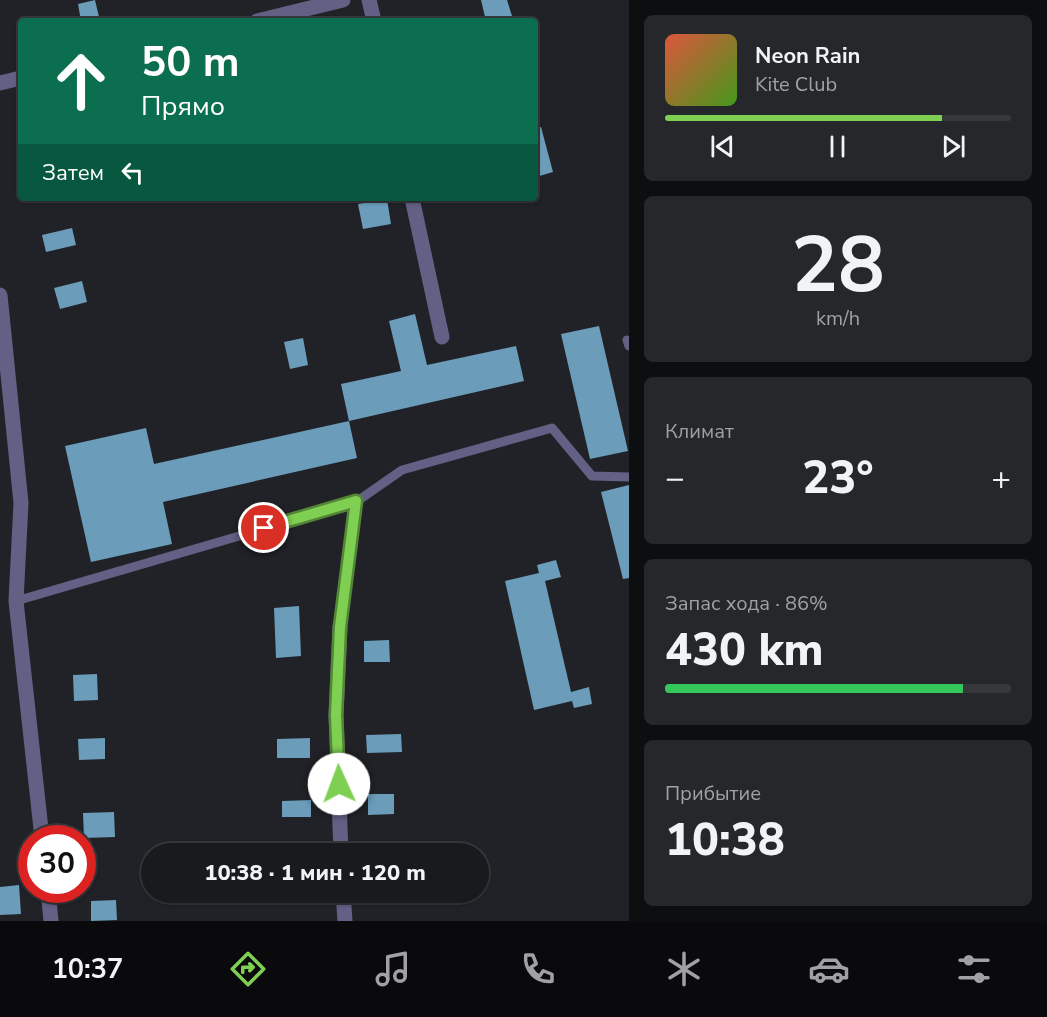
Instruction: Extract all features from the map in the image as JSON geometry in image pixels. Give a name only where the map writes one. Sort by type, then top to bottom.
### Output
[{"type":"street","points":[[268,18],[343,0]]},
{"type":"street","points":[[369,0],[373,18]]},
{"type":"street","points":[[0,83],[18,79]]},
{"type":"street","points":[[413,201],[442,337]]},
{"type":"street","points":[[0,295],[21,503],[16,601],[41,825]]},
{"type":"street","points":[[340,627],[336,715],[341,843]]},
{"type":"street","points":[[49,903],[51,921]]},
{"type":"street","points":[[344,903],[345,921]]},
{"type":"lane","points":[[16,601],[356,501],[402,470],[552,429],[592,476],[628,477]]},
{"type":"lane","points":[[340,627],[356,501]]},
{"type":"building","points":[[95,0],[99,18],[80,18],[78,4]]},
{"type":"building","points":[[481,0],[507,0],[512,16],[485,18]]},
{"type":"building","points":[[541,127],[553,172],[538,176],[538,128]]},
{"type":"building","points":[[387,201],[391,224],[363,229],[358,204]]},
{"type":"building","points":[[72,228],[76,245],[46,252],[42,235]]},
{"type":"building","points":[[82,281],[87,302],[60,309],[54,288]]},
{"type":"building","points":[[415,314],[427,365],[516,346],[524,381],[349,421],[341,384],[401,371],[389,321]]},
{"type":"building","points":[[599,326],[628,451],[590,459],[561,334]]},
{"type":"building","points":[[303,338],[308,365],[290,369],[284,342]]},
{"type":"building","points":[[349,421],[357,458],[163,502],[172,544],[91,562],[65,446],[146,428],[154,464]]},
{"type":"building","points":[[629,485],[629,578],[623,579],[601,492]]},
{"type":"building","points":[[556,560],[561,577],[545,581],[571,692],[589,687],[592,704],[574,708],[572,701],[534,710],[505,581],[539,573],[537,565]]},
{"type":"building","points":[[299,606],[301,656],[276,658],[274,608]]},
{"type":"building","points":[[389,640],[390,662],[364,662],[364,641]]},
{"type":"building","points":[[97,674],[98,700],[74,701],[73,675]]},
{"type":"building","points":[[401,734],[402,752],[367,753],[366,735]]},
{"type":"building","points":[[105,738],[105,759],[79,760],[78,739]]},
{"type":"building","points":[[310,738],[310,758],[277,758],[277,739]]},
{"type":"building","points":[[368,794],[394,794],[394,814],[368,815]]},
{"type":"building","points":[[311,800],[311,817],[282,817],[282,801]]},
{"type":"building","points":[[114,812],[115,837],[96,838],[96,825],[83,825],[83,813]]},
{"type":"building","points":[[18,885],[18,903],[20,903],[21,914],[0,915],[0,887]]},
{"type":"building","points":[[116,900],[117,920],[91,921],[91,903],[96,903],[96,901]]},
{"type":"route","points":[[264,528],[356,501],[340,627],[336,715],[339,784]]}]
